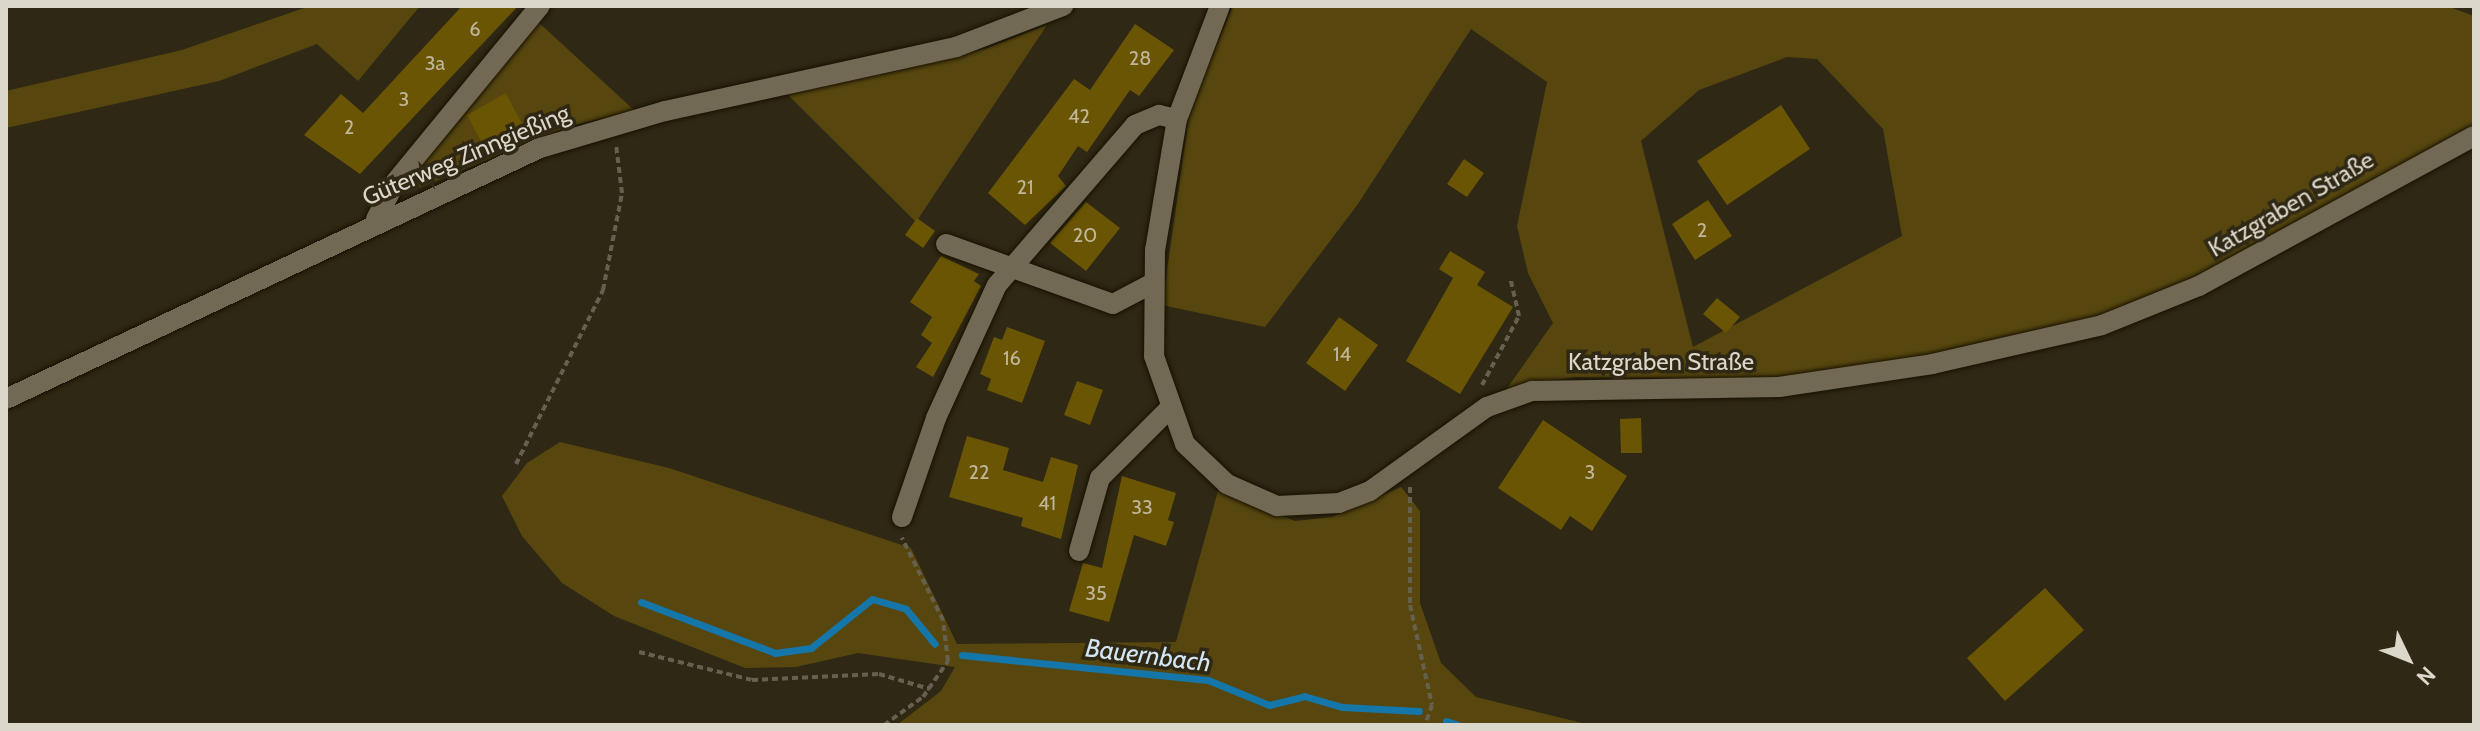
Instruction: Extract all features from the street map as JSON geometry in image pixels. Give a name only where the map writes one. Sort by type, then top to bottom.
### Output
[{"type":"street","points":[[376,219],[396,181],[540,6]]},
{"type":"street","name":"Güterweg Zinngießing","points":[[6,399],[58,381],[376,219],[611,125],[956,47],[1063,6]]},
{"type":"street","name":"Katzgraben Straße","points":[[1220,6],[1177,119],[1153,283],[1154,356],[1168,410],[1205,466],[1253,500],[1277,506],[1339,503],[1403,471],[1487,407],[1532,391],[1585,386],[1711,390],[1850,379],[2102,325],[2199,286],[2474,136]]},
{"type":"street","points":[[902,517],[964,352],[1009,271],[1135,125],[1159,115],[1177,119]]},
{"type":"street","points":[[946,244],[1009,271],[1113,304],[1153,283]]},
{"type":"street","points":[[1079,551],[1100,478],[1168,410]]},
{"type":"path","points":[[516,464],[603,290],[622,193],[611,125]]},
{"type":"path","points":[[1487,407],[1482,377],[1519,316],[1511,280]]},
{"type":"path","points":[[1403,471],[1412,500],[1410,605],[1432,705],[1425,725]]},
{"type":"path","points":[[884,725],[930,689],[948,661],[950,640],[902,541],[902,517]]},
{"type":"path","points":[[639,652],[752,680],[879,674],[930,689]]},
{"type":"shaded area","points":[[310,6],[420,6],[358,81],[317,44],[219,81],[6,128],[6,91],[182,50]]},
{"type":"shaded area","points":[[1233,6],[2447,6],[2474,16],[2474,126],[2215,271],[2115,313],[2000,344],[1778,379],[1574,377],[1506,390],[1553,323],[1528,273],[1517,226],[1547,82],[1471,29],[1358,204],[1265,327],[1162,305],[1190,109]],"holes":[[[1787,57],[1817,59],[1883,129],[1902,236],[1693,347],[1641,141],[1699,90]]]},
{"type":"shaded area","points":[[537,21],[634,110],[567,127],[407,193],[435,140]]},
{"type":"shaded area","points":[[1047,25],[916,222],[786,93],[985,49]]},
{"type":"shaded area","points":[[560,442],[669,468],[911,548],[957,644],[1176,642],[1218,491],[1295,521],[1332,517],[1401,487],[1420,511],[1420,603],[1441,663],[1476,697],[1590,725],[897,725],[941,691],[955,667],[858,653],[796,667],[745,668],[614,616],[562,583],[522,536],[502,496],[527,463]]},
{"type":"building","points":[[462,6],[518,6],[360,174],[304,135],[341,94],[363,113]]},
{"type":"building","points":[[1135,24],[1174,50],[1139,96],[1130,90],[1087,152],[1078,146],[1058,176],[1066,186],[1025,225],[988,193],[1074,79],[1090,90]]},
{"type":"building","points":[[506,93],[523,126],[484,147],[467,115]]},
{"type":"building","points":[[1781,105],[1810,149],[1727,205],[1697,161]]},
{"type":"building","points":[[1464,159],[1484,173],[1467,197],[1447,184]]},
{"type":"building","points":[[1708,200],[1732,236],[1695,260],[1672,224]]},
{"type":"building","points":[[1086,202],[1120,228],[1086,271],[1050,243]]},
{"type":"building","points":[[917,218],[935,231],[923,248],[905,235]]},
{"type":"building","points":[[1450,251],[1485,272],[1477,285],[1513,307],[1460,394],[1406,361],[1453,278],[1439,269]]},
{"type":"building","points":[[941,256],[979,274],[974,281],[981,286],[933,377],[916,367],[932,343],[921,335],[932,317],[910,302]]},
{"type":"building","points":[[1717,298],[1740,317],[1726,333],[1703,314]]},
{"type":"building","points":[[1339,317],[1378,345],[1345,391],[1306,363]]},
{"type":"building","points":[[1007,327],[1045,341],[1022,403],[987,390],[991,379],[980,374],[994,337],[1002,340]]},
{"type":"building","points":[[1077,381],[1103,390],[1090,425],[1064,415]]},
{"type":"building","points":[[1641,418],[1642,453],[1621,453],[1620,419]]},
{"type":"building","points":[[1543,420],[1627,476],[1592,531],[1570,516],[1561,530],[1498,488]]},
{"type":"building","points":[[967,436],[1009,448],[1003,470],[1043,482],[1051,457],[1078,465],[1061,539],[1021,526],[1023,518],[949,497]]},
{"type":"building","points":[[1122,476],[1176,493],[1168,520],[1174,522],[1166,546],[1134,535],[1109,622],[1069,611],[1083,563],[1102,568]]},
{"type":"building","points":[[2045,588],[2084,630],[2005,701],[1967,658]]},
{"type":"waterway","name":"Bauernbach","points":[[641,602],[775,653],[811,648],[872,599],[906,609],[935,644]]},
{"type":"waterway","name":"Bauernbach","points":[[962,655],[1208,680],[1269,705],[1304,696],[1342,707],[1419,711]]},
{"type":"waterway","name":"Bauernbach","points":[[1446,721],[1458,725]]}]
